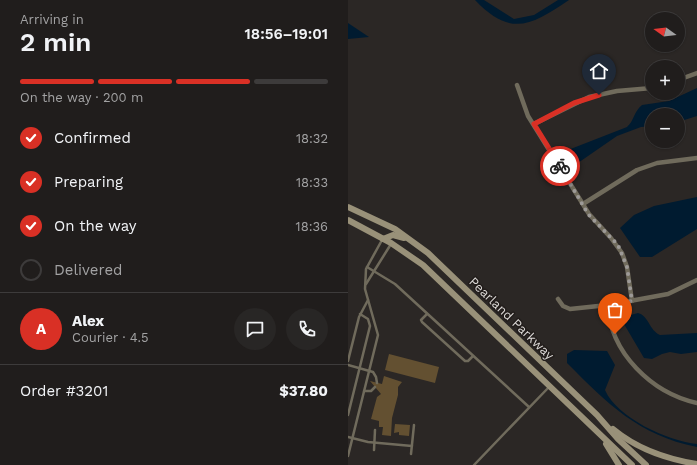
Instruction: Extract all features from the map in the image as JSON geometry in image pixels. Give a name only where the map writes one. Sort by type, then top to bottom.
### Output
[{"type":"main road","name":"Pearland Parkway","points":[[348,207],[395,230],[413,241],[428,253],[598,416],[618,439],[646,465]]},
{"type":"main road","name":"Pearland Parkway","points":[[348,220],[391,243],[438,278],[632,465]]},
{"type":"main road","points":[[383,239],[393,235],[413,241]]},
{"type":"main road","points":[[598,416],[623,437],[639,446],[678,460],[697,464]]},
{"type":"main road","points":[[593,429],[619,465]]},
{"type":"street","points":[[685,77],[697,72]]},
{"type":"street","points":[[517,85],[524,109],[583,204],[593,220],[612,238],[622,253],[627,267],[632,301]]},
{"type":"street","points":[[534,124],[589,97],[617,91],[645,89]]},
{"type":"street","points":[[583,204],[637,170],[657,163],[697,158]]},
{"type":"street","points":[[558,299],[563,306],[570,309],[608,305],[668,294],[697,280]]},
{"type":"street","points":[[608,305],[611,324],[619,344],[641,373],[655,384],[675,396],[697,403]]},
{"type":"lane","points":[[348,456],[378,335],[365,284],[367,267],[383,239]]},
{"type":"lane","points":[[365,284],[391,243]]},
{"type":"lane","points":[[367,267],[395,284],[529,407]]},
{"type":"lane","points":[[348,361],[360,314],[368,300]]},
{"type":"lane","points":[[348,415],[370,326],[368,319],[360,314]]},
{"type":"lane","points":[[427,314],[421,320],[422,322],[465,361],[468,361],[473,356]]},
{"type":"lane","points":[[348,365],[375,374],[377,383]]},
{"type":"lane","points":[[474,465],[549,386]]},
{"type":"lane","points":[[364,391],[371,392],[375,387]]},
{"type":"lane","points":[[411,454],[414,425]]},
{"type":"lane","points":[[374,450],[376,430]]},
{"type":"lane","points":[[348,437],[374,442],[412,446]]},
{"type":"water","points":[[475,0],[484,0],[514,19],[534,15],[558,0],[569,0],[544,16],[522,24],[500,20],[488,12]]},
{"type":"water","points":[[348,23],[369,37],[348,39]]},
{"type":"water","points":[[697,88],[697,116],[685,120],[685,108],[645,108],[645,127],[617,136],[575,165],[570,165],[565,158],[568,150],[627,127],[639,107],[642,105],[671,100],[685,100],[685,94]]},
{"type":"water","points":[[697,197],[697,229],[652,257],[640,257],[620,228],[634,215],[654,206]]},
{"type":"water","points":[[638,313],[645,317],[653,330],[660,335],[697,333],[697,352],[681,354],[670,352],[652,359],[644,358],[624,324],[627,316]]},
{"type":"water","points":[[574,350],[607,351],[615,365],[605,390],[620,410],[632,419],[658,433],[685,442],[697,444],[697,447],[676,442],[658,435],[625,416],[596,392],[567,363],[567,354]]},
{"type":"building","points":[[389,354],[439,367],[435,383],[385,370]]},
{"type":"building","points":[[384,376],[402,382],[398,387],[398,395],[392,418],[391,436],[382,435],[383,427],[379,427],[379,421],[371,419],[377,397],[381,394],[370,381],[382,384]]},
{"type":"building","points":[[395,424],[410,425],[409,436],[399,435],[399,432],[394,433]]},
{"type":"way so far","points":[[560,166],[588,214],[618,245],[627,267],[632,301],[608,305],[611,324],[615,334]]},
{"type":"route","points":[[560,166],[534,124],[574,103],[599,95]]}]
